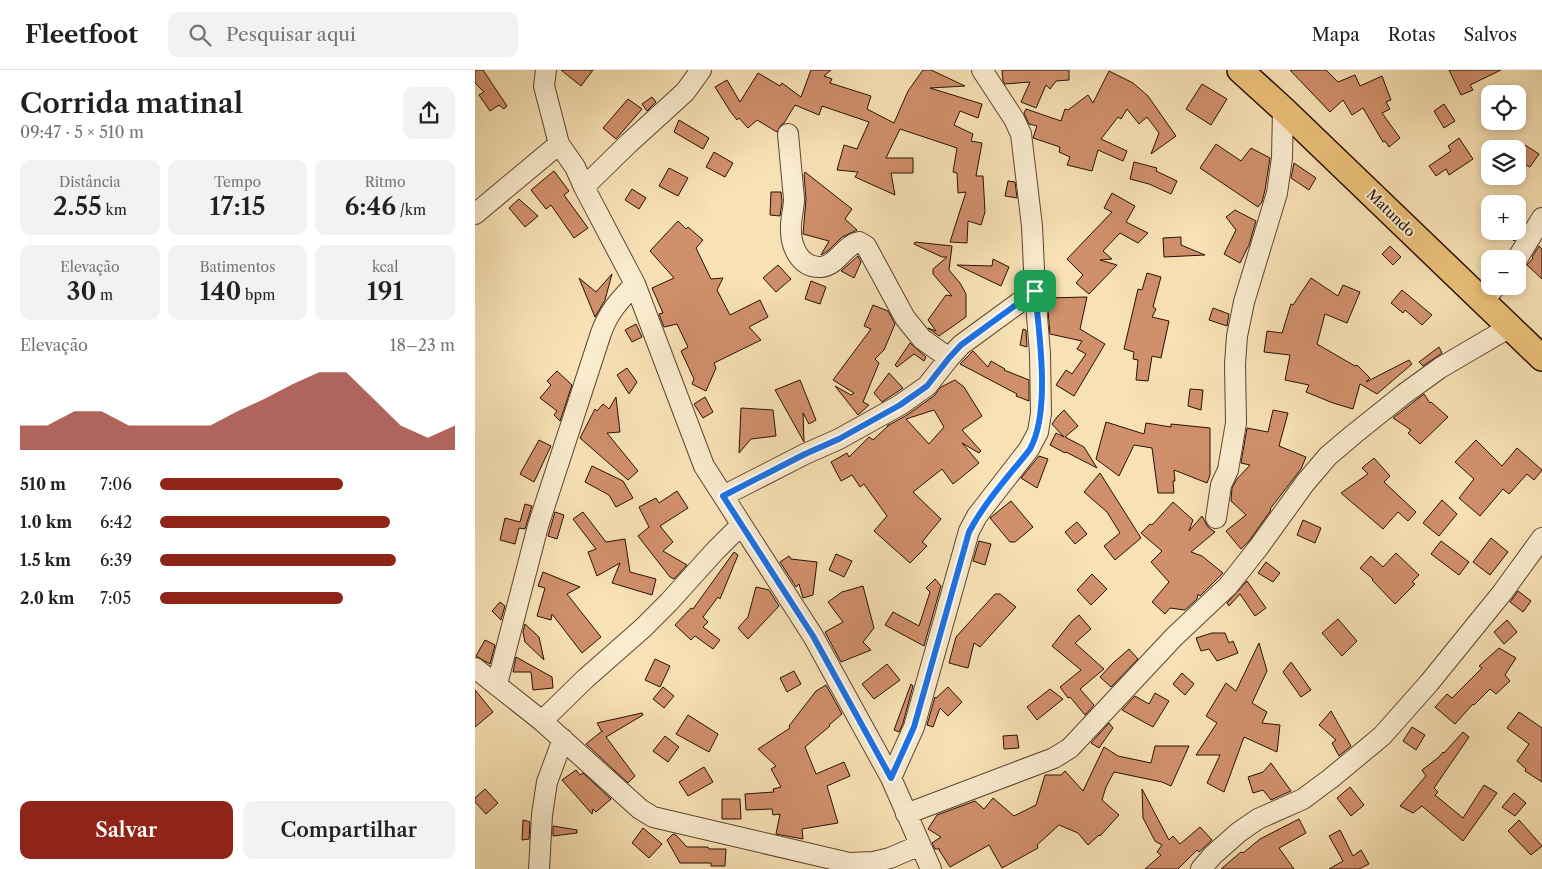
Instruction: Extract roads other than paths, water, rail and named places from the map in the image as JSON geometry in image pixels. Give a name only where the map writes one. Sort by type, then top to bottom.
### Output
[{"type":"main road","name":"Matundo","points":[[1240,70],[1481,287]]},
{"type":"main road","name":"Matundo","points":[[1490,295],[1510,327],[1542,358]]},
{"type":"street","points":[[531,70],[545,78],[559,144],[575,167],[635,284],[704,466],[813,636],[891,778],[931,869]]},
{"type":"street","points":[[584,187],[685,92],[701,70]]},
{"type":"street","points":[[891,778],[914,727],[969,532],[977,516],[1029,449],[1038,432],[1041,413],[1041,354],[1035,291],[1032,226],[1021,134],[1014,119],[982,70]]},
{"type":"street","points":[[1216,518],[1221,485],[1228,470],[1236,424],[1235,364],[1237,336],[1244,302],[1277,193],[1282,158],[1283,109]]},
{"type":"street","points":[[788,134],[794,203],[791,228],[793,248],[799,258],[809,266],[823,267],[835,261],[853,243],[859,242],[866,246],[905,318],[922,339],[949,358]]},
{"type":"street","points":[[475,214],[559,144]]},
{"type":"street","points":[[1522,250],[1542,218]]},
{"type":"street","points":[[497,684],[538,526],[601,333],[614,306],[635,284]]},
{"type":"street","points":[[723,496],[805,454],[839,439],[900,405],[927,386],[961,345],[1035,291]]},
{"type":"street","points":[[906,814],[1064,753],[1174,637],[1228,586],[1305,483],[1328,456],[1404,394],[1440,368],[1510,327]]},
{"type":"street","points":[[542,720],[643,628],[741,525]]},
{"type":"street","points":[[1201,869],[1213,855],[1239,832],[1258,819],[1303,798],[1330,779],[1382,736],[1429,683],[1502,593],[1542,538]]},
{"type":"street","points":[[475,668],[542,720],[640,809],[653,817],[849,863],[874,866],[919,845]]},
{"type":"street","points":[[539,869],[542,815],[547,782],[563,740]]}]
